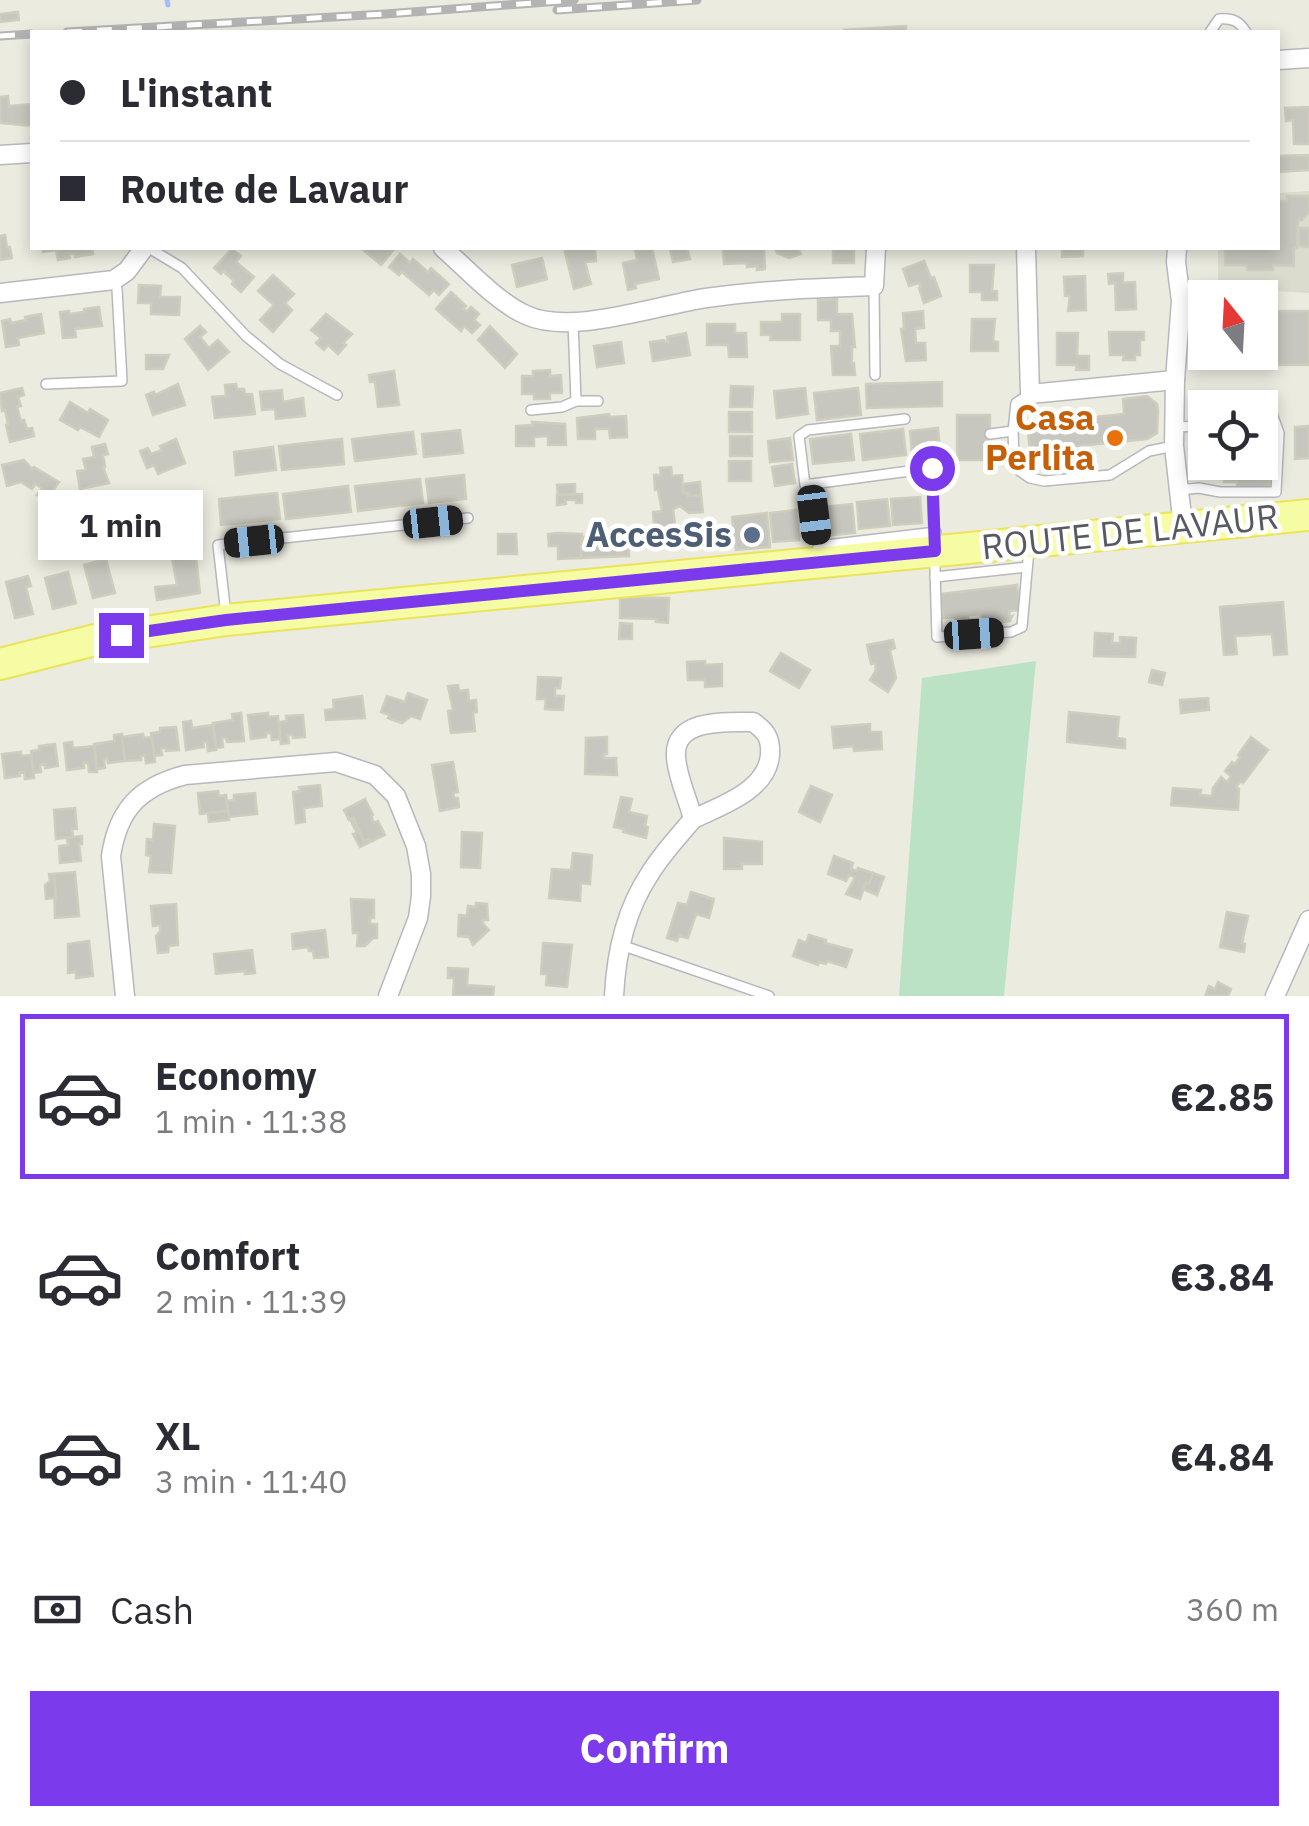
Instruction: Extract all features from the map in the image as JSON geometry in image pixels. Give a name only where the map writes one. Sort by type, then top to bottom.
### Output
[{"type":"main road","name":"ROUTE DE LAVAUR","points":[[0,664],[128,634],[226,620],[819,554],[1028,554],[1183,526],[1309,514]]},
{"type":"street","points":[[1280,60],[1309,58]]},
{"type":"street","points":[[0,155],[30,153]]},
{"type":"street","points":[[0,293],[114,280],[144,250]]},
{"type":"street","points":[[445,250],[510,306],[529,317],[550,321],[593,320],[778,289],[874,286],[876,250]]},
{"type":"street","points":[[1026,250],[1030,394],[1175,380]]},
{"type":"street","points":[[1177,250],[1182,301],[1174,436],[1183,526]]},
{"type":"street","points":[[614,996],[621,945],[648,875],[693,819],[749,790],[770,761],[766,732],[753,722],[708,723],[688,731],[678,741],[676,762],[693,819]]},
{"type":"street","points":[[125,996],[110,856],[114,834],[129,808],[147,789],[185,775],[336,762],[376,775],[396,796],[416,846],[421,874],[418,918],[388,996]]},
{"type":"street","points":[[1274,996],[1309,920]]},
{"type":"lane","points":[[1211,30],[1220,18],[1230,18],[1245,30]]},
{"type":"lane","points":[[150,250],[182,268],[246,336],[280,364],[336,395]]},
{"type":"lane","points":[[46,384],[122,381],[114,280]]},
{"type":"lane","points":[[874,286],[875,374]]},
{"type":"lane","points":[[573,321],[576,402]]},
{"type":"lane","points":[[1030,394],[1016,403],[1012,431],[1014,460],[1025,476],[1044,481],[1110,475],[1188,431]]},
{"type":"lane","points":[[531,410],[598,401]]},
{"type":"lane","points":[[905,419],[808,430],[799,436],[805,484],[932,468],[938,637],[1019,630],[1023,624],[1028,554]]},
{"type":"lane","points":[[1278,428],[1278,462]]},
{"type":"lane","points":[[990,434],[1012,431]]},
{"type":"lane","points":[[1178,490],[1276,492],[1277,480]]},
{"type":"lane","points":[[810,484],[819,554]]},
{"type":"lane","points":[[226,620],[218,545],[468,518]]},
{"type":"lane","points":[[621,945],[769,996]]},
{"type":"shaded area","points":[[1309,191],[1309,293],[1278,291],[1278,280],[1218,280],[1218,250],[1280,250],[1280,193]]},
{"type":"green space","points":[[1036,661],[1004,996],[899,996],[922,678]]},
{"type":"building","points":[[18,12],[19,20],[0,22],[0,14]]},
{"type":"building","points":[[906,26],[906,30],[844,30]]},
{"type":"building","points":[[8,96],[9,106],[30,104],[30,126],[0,123],[0,97]]},
{"type":"building","points":[[1309,107],[1309,144],[1294,144],[1293,120],[1286,121],[1285,108]]},
{"type":"building","points":[[1309,155],[1309,170],[1280,172],[1280,156]]},
{"type":"building","points":[[1287,196],[1309,196],[1309,212],[1298,220],[1294,266],[1247,270],[1246,265],[1225,265],[1225,250],[1280,250],[1280,201],[1287,201]]},
{"type":"building","points":[[1299,228],[1309,228],[1309,247],[1299,246]]},
{"type":"building","points":[[5,235],[12,258],[0,260],[0,236]]},
{"type":"building","points":[[56,250],[92,250],[93,254],[69,254],[70,258],[58,260]]},
{"type":"building","points":[[233,250],[241,256],[236,262],[254,277],[241,292],[223,271],[221,274],[214,268]]},
{"type":"building","points":[[363,250],[393,250],[381,265]]},
{"type":"building","points":[[564,250],[595,250],[596,261],[585,262],[591,284],[574,289]]},
{"type":"building","points":[[635,250],[652,250],[659,279],[635,284],[636,288],[628,290],[623,263],[637,260]]},
{"type":"building","points":[[670,250],[688,250],[690,259],[673,262]]},
{"type":"building","points":[[723,250],[764,250],[765,269],[747,267],[747,263],[724,264]]},
{"type":"building","points":[[776,250],[799,250],[801,254],[789,258]]},
{"type":"building","points":[[833,250],[854,250],[854,263],[833,263]]},
{"type":"building","points":[[1062,250],[1083,250],[1083,256],[1062,257]]},
{"type":"building","points":[[400,254],[428,272],[431,268],[449,284],[439,295],[434,290],[429,295],[402,272],[399,275],[389,267]]},
{"type":"building","points":[[542,258],[547,279],[517,287],[512,265]]},
{"type":"building","points":[[924,261],[941,296],[924,303],[919,283],[909,286],[903,269]]},
{"type":"building","points":[[970,265],[994,265],[992,291],[997,291],[997,300],[982,300],[982,292],[970,292]]},
{"type":"building","points":[[1123,273],[1123,283],[1135,282],[1136,309],[1116,310],[1115,283],[1109,284],[1108,274]]},
{"type":"building","points":[[273,275],[294,294],[285,303],[292,310],[273,332],[260,320],[274,305],[258,291]]},
{"type":"building","points":[[1085,276],[1086,310],[1068,311],[1070,296],[1065,296],[1064,277]]},
{"type":"building","points":[[139,285],[161,286],[160,297],[180,297],[179,315],[151,314],[151,303],[138,303]]},
{"type":"building","points":[[451,292],[466,306],[463,309],[471,307],[479,314],[474,320],[480,325],[472,333],[464,326],[461,331],[436,309]]},
{"type":"building","points":[[837,299],[837,314],[852,314],[855,375],[833,375],[831,346],[840,346],[840,331],[831,331],[831,320],[818,320],[818,300]]},
{"type":"building","points":[[99,307],[102,326],[75,329],[76,337],[63,338],[60,312],[69,314]]},
{"type":"building","points":[[923,311],[924,328],[915,329],[916,343],[925,343],[926,360],[906,361],[903,313]]},
{"type":"building","points":[[1278,311],[1309,311],[1309,365],[1278,365]]},
{"type":"building","points":[[41,314],[44,333],[18,338],[19,345],[6,347],[2,321],[10,319],[11,323]]},
{"type":"building","points":[[326,314],[352,334],[338,354],[328,345],[324,350],[316,343],[321,338],[311,330]]},
{"type":"building","points":[[782,314],[800,314],[800,340],[770,340],[771,335],[761,335],[761,322],[782,322]]},
{"type":"building","points":[[972,319],[995,319],[993,341],[998,342],[998,351],[971,351]]},
{"type":"building","points":[[707,324],[735,324],[735,333],[746,333],[747,357],[729,357],[728,345],[707,345]]},
{"type":"building","points":[[200,326],[206,332],[200,337],[209,348],[218,340],[229,352],[208,370],[185,339]]},
{"type":"building","points":[[490,326],[517,354],[505,368],[478,340]]},
{"type":"building","points":[[1109,332],[1144,332],[1140,355],[1135,355],[1135,360],[1123,360],[1124,355],[1110,355]]},
{"type":"building","points":[[686,333],[690,355],[653,361],[650,342],[668,342],[667,337]]},
{"type":"building","points":[[1057,333],[1078,333],[1077,356],[1089,356],[1089,370],[1076,370],[1077,365],[1057,365]]},
{"type":"building","points":[[621,342],[624,363],[597,367],[594,346]]},
{"type":"building","points":[[146,355],[169,355],[163,369],[146,369]]},
{"type":"building","points":[[550,370],[550,376],[561,375],[562,393],[550,393],[550,399],[522,394],[522,376]]},
{"type":"building","points":[[394,371],[399,405],[378,407],[375,382],[370,382],[369,375]]},
{"type":"building","points":[[942,382],[942,406],[867,408],[866,384]]},
{"type":"building","points":[[178,384],[185,405],[153,415],[146,395]]},
{"type":"building","points":[[236,384],[245,394],[252,394],[255,414],[215,418],[212,397],[226,396],[225,385]]},
{"type":"building","points":[[731,386],[753,387],[752,407],[730,407]]},
{"type":"building","points":[[22,388],[24,395],[18,397],[21,406],[17,407],[21,421],[27,429],[32,428],[34,436],[10,442],[0,393]]},
{"type":"building","points":[[805,388],[808,414],[777,418],[774,391]]},
{"type":"building","points":[[858,388],[861,415],[817,420],[814,393]]},
{"type":"building","points":[[282,390],[283,402],[303,398],[305,416],[276,419],[275,409],[262,410],[260,392]]},
{"type":"building","points":[[1147,396],[1158,410],[1157,433],[1147,439],[1030,451],[1027,424],[1124,414],[1123,399]]},
{"type":"building","points":[[70,402],[108,420],[99,437],[60,420]]},
{"type":"building","points":[[729,412],[752,412],[752,432],[729,432]]},
{"type":"building","points":[[957,415],[990,415],[990,460],[957,460]]},
{"type":"building","points":[[626,416],[627,437],[610,438],[609,429],[595,429],[595,439],[578,439],[577,418]]},
{"type":"building","points":[[532,422],[565,424],[566,445],[548,445],[548,436],[534,437],[534,446],[516,446],[516,426],[533,425]]},
{"type":"building","points":[[1309,426],[1309,458],[1295,459],[1295,427]]},
{"type":"building","points":[[938,428],[940,450],[912,453],[910,431]]},
{"type":"building","points":[[903,429],[906,455],[863,460],[860,434]]},
{"type":"building","points":[[460,430],[463,453],[424,457],[422,434]]},
{"type":"building","points":[[413,432],[416,454],[355,461],[352,439]]},
{"type":"building","points":[[851,434],[854,460],[813,464],[810,439]]},
{"type":"building","points":[[730,436],[752,436],[752,456],[730,456]]},
{"type":"building","points":[[790,438],[793,460],[770,462],[768,441]]},
{"type":"building","points":[[176,439],[185,463],[158,474],[154,465],[147,468],[140,451],[148,448],[151,454]]},
{"type":"building","points":[[342,439],[344,464],[282,470],[279,446]]},
{"type":"building","points":[[105,444],[108,454],[103,455],[103,467],[109,483],[80,489],[77,471],[86,470],[83,459],[94,457],[92,447]]},
{"type":"building","points":[[273,447],[276,470],[236,475],[234,452]]},
{"type":"building","points":[[24,460],[32,469],[59,482],[48,497],[37,495],[42,488],[35,484],[32,489],[21,482],[7,486],[2,465]]},
{"type":"building","points":[[729,461],[751,461],[751,481],[729,481]]},
{"type":"building","points":[[792,464],[795,483],[775,486],[772,467]]},
{"type":"building","points":[[671,467],[672,476],[682,475],[683,493],[701,495],[703,512],[689,513],[680,506],[673,509],[676,533],[665,534],[664,527],[654,527],[653,512],[662,511],[654,475],[661,475],[660,468]]},
{"type":"building","points":[[464,475],[466,499],[429,503],[426,479]]},
{"type":"building","points":[[420,479],[423,503],[358,511],[355,486]]},
{"type":"building","points":[[1271,480],[1271,488],[1237,488],[1237,482],[1224,482]]},
{"type":"building","points":[[700,482],[701,495],[683,493],[683,484]]},
{"type":"building","points":[[575,484],[575,494],[558,495],[557,485]]},
{"type":"building","points":[[348,486],[351,512],[286,519],[283,494]]},
{"type":"building","points":[[277,493],[280,519],[221,525],[219,499]]},
{"type":"building","points":[[582,494],[582,503],[565,500],[566,504],[557,505],[557,495]]},
{"type":"building","points":[[920,497],[922,523],[893,525],[891,499]]},
{"type":"building","points":[[887,499],[890,526],[859,529],[857,502]]},
{"type":"building","points":[[852,504],[855,533],[825,536],[822,507]]},
{"type":"building","points":[[796,510],[799,540],[773,542],[770,513]]},
{"type":"building","points":[[767,513],[770,547],[736,550],[732,517]]},
{"type":"building","points":[[186,529],[187,540],[194,539],[200,593],[157,600],[155,587],[177,585],[169,542],[174,541],[173,531]]},
{"type":"building","points":[[498,534],[516,534],[517,554],[498,554]]},
{"type":"building","points":[[548,534],[582,534],[581,558],[558,559],[558,546],[549,546]]},
{"type":"building","points":[[628,536],[629,556],[581,558],[582,537]]},
{"type":"building","points":[[106,559],[115,593],[93,598],[84,565]]},
{"type":"building","points":[[68,572],[76,603],[53,609],[45,578]]},
{"type":"building","points":[[28,576],[31,586],[26,587],[33,614],[15,618],[6,582]]},
{"type":"building","points":[[1017,585],[1020,610],[1009,611],[1010,621],[983,624],[981,614],[968,615],[969,625],[956,626],[955,617],[943,618],[940,594]]},
{"type":"building","points":[[620,597],[669,598],[668,623],[620,618]]},
{"type":"building","points":[[1283,602],[1287,654],[1274,655],[1272,634],[1235,636],[1237,654],[1224,655],[1220,607]]},
{"type":"building","points":[[620,623],[632,624],[632,639],[619,639]]},
{"type":"building","points":[[1095,633],[1113,634],[1112,643],[1120,643],[1120,637],[1136,638],[1135,657],[1094,656]]},
{"type":"building","points":[[893,640],[895,648],[890,650],[896,678],[888,692],[870,680],[876,670],[867,645]]},
{"type":"building","points":[[781,653],[810,670],[799,688],[770,671]]},
{"type":"building","points":[[705,661],[705,665],[722,664],[722,686],[705,687],[705,680],[688,680],[687,662]]},
{"type":"building","points":[[1152,670],[1165,673],[1162,685],[1149,682]]},
{"type":"building","points":[[538,677],[561,678],[555,696],[564,696],[563,710],[545,709],[546,699],[537,699]]},
{"type":"building","points":[[458,685],[459,691],[468,690],[469,701],[476,700],[475,731],[451,733],[448,711],[453,710],[448,686]]},
{"type":"building","points":[[408,693],[427,700],[420,719],[411,716],[402,723],[381,712],[387,696],[405,702]]},
{"type":"building","points":[[362,696],[365,718],[326,720],[325,710],[334,709],[333,700]]},
{"type":"building","points":[[1208,698],[1209,710],[1181,713],[1180,700]]},
{"type":"building","points":[[1069,712],[1119,717],[1117,738],[1125,739],[1125,748],[1067,742]]},
{"type":"building","points":[[241,713],[244,741],[227,742],[222,738],[223,747],[216,748],[213,723],[233,720],[232,714]]},
{"type":"building","points":[[268,713],[268,717],[278,716],[280,739],[272,740],[271,733],[266,733],[266,737],[251,739],[248,715]]},
{"type":"building","points":[[303,715],[305,737],[288,735],[289,743],[281,744],[279,722],[287,721],[286,716]]},
{"type":"building","points":[[191,721],[192,728],[213,725],[216,750],[208,751],[207,742],[203,742],[204,747],[186,750],[183,722]]},
{"type":"building","points":[[870,724],[870,732],[881,732],[882,749],[834,748],[832,727]]},
{"type":"building","points":[[176,727],[179,750],[161,748],[162,755],[154,756],[151,733]]},
{"type":"building","points":[[122,734],[125,761],[108,763],[107,758],[105,768],[97,769],[94,744],[114,741],[114,735]]},
{"type":"building","points":[[143,734],[144,738],[152,737],[155,762],[146,763],[145,755],[141,760],[125,761],[122,737]]},
{"type":"building","points":[[607,737],[604,758],[616,758],[617,775],[585,774],[586,738]]},
{"type":"building","points":[[1251,737],[1268,750],[1236,787],[1238,810],[1171,805],[1173,788],[1201,790],[1200,795],[1212,796],[1221,777],[1227,782],[1231,776],[1225,771],[1232,762],[1235,764]]},
{"type":"building","points":[[72,742],[73,748],[94,746],[97,772],[89,772],[88,763],[84,763],[84,768],[67,770],[64,743]]},
{"type":"building","points":[[55,744],[58,766],[40,765],[41,772],[33,773],[31,751]]},
{"type":"building","points":[[21,752],[21,756],[31,755],[34,778],[25,779],[24,772],[5,778],[2,754]]},
{"type":"building","points":[[453,762],[458,792],[453,793],[459,807],[440,811],[432,765]]},
{"type":"building","points":[[320,785],[322,806],[304,808],[305,822],[296,823],[293,792],[300,791],[299,787]]},
{"type":"building","points":[[811,786],[832,795],[820,822],[799,812]]},
{"type":"building","points":[[218,791],[219,796],[226,795],[228,811],[200,814],[198,793]]},
{"type":"building","points":[[255,793],[257,814],[229,817],[227,801],[234,800],[234,795]]},
{"type":"building","points":[[621,797],[632,799],[629,812],[647,816],[646,838],[614,827]]},
{"type":"building","points":[[365,799],[374,823],[378,821],[385,835],[372,841],[364,841],[353,818],[349,820],[344,810]]},
{"type":"building","points":[[75,808],[77,829],[72,829],[73,837],[56,839],[54,810]]},
{"type":"building","points":[[228,811],[229,820],[209,822],[208,813]]},
{"type":"building","points":[[353,818],[364,841],[372,841],[360,847],[353,834],[357,833],[350,819]]},
{"type":"building","points":[[154,824],[175,826],[171,873],[149,872],[147,839],[153,840]]},
{"type":"building","points":[[462,832],[482,833],[480,868],[461,867]]},
{"type":"building","points":[[82,836],[81,861],[60,863],[59,846],[68,845],[67,838]]},
{"type":"building","points":[[724,838],[762,842],[762,864],[724,869]]},
{"type":"building","points":[[573,853],[592,855],[590,884],[581,883],[580,901],[549,898],[552,869],[571,870]]},
{"type":"building","points":[[834,856],[853,863],[851,869],[873,873],[860,899],[846,894],[855,877],[849,875],[846,881],[828,874]]},
{"type":"building","points":[[75,872],[79,916],[55,918],[54,874]]},
{"type":"building","points":[[873,873],[884,877],[877,895],[863,889]]},
{"type":"building","points":[[49,874],[54,874],[56,898],[46,899],[45,885],[50,881]]},
{"type":"building","points":[[691,892],[714,899],[709,918],[696,914],[688,938],[667,938],[678,903],[687,905]]},
{"type":"building","points":[[351,899],[374,900],[370,924],[377,924],[377,938],[365,946],[357,946],[358,933],[353,933]]},
{"type":"building","points":[[476,903],[487,904],[488,920],[483,920],[483,924],[489,930],[473,945],[469,937],[458,936],[459,915],[467,916],[468,906],[476,907]]},
{"type":"building","points":[[176,904],[178,945],[158,953],[156,936],[160,925],[153,926],[151,906]]},
{"type":"building","points":[[1227,912],[1248,916],[1244,952],[1220,947]]},
{"type":"building","points":[[325,930],[328,957],[314,958],[308,947],[293,949],[292,934]]},
{"type":"building","points":[[809,935],[852,950],[846,967],[827,961],[818,965],[793,956],[799,940],[806,943]]},
{"type":"building","points":[[89,941],[93,976],[76,978],[76,972],[68,973],[68,944]]},
{"type":"building","points":[[543,943],[572,945],[567,987],[546,985],[547,974],[541,974]]},
{"type":"building","points":[[252,950],[255,973],[216,974],[214,954]]},
{"type":"building","points":[[448,968],[468,969],[467,985],[494,987],[493,996],[453,996],[454,978],[448,978]]},
{"type":"building","points":[[1218,982],[1231,989],[1228,996],[1205,996],[1209,986],[1215,989]]},
{"type":"waterway","points":[[167,0],[168,5]]},
{"type":"railway","points":[[102,30],[574,0]]},
{"type":"railway","points":[[557,10],[697,0]]},
{"type":"railway","points":[[0,36],[30,34]]},
{"type":"place","name":"Casa Perlita","points":[[1115,438]]},
{"type":"place","name":"AccesSis","points":[[752,535]]},
{"type":"route","points":[[121,635],[226,620],[935,551],[932,468]]}]
